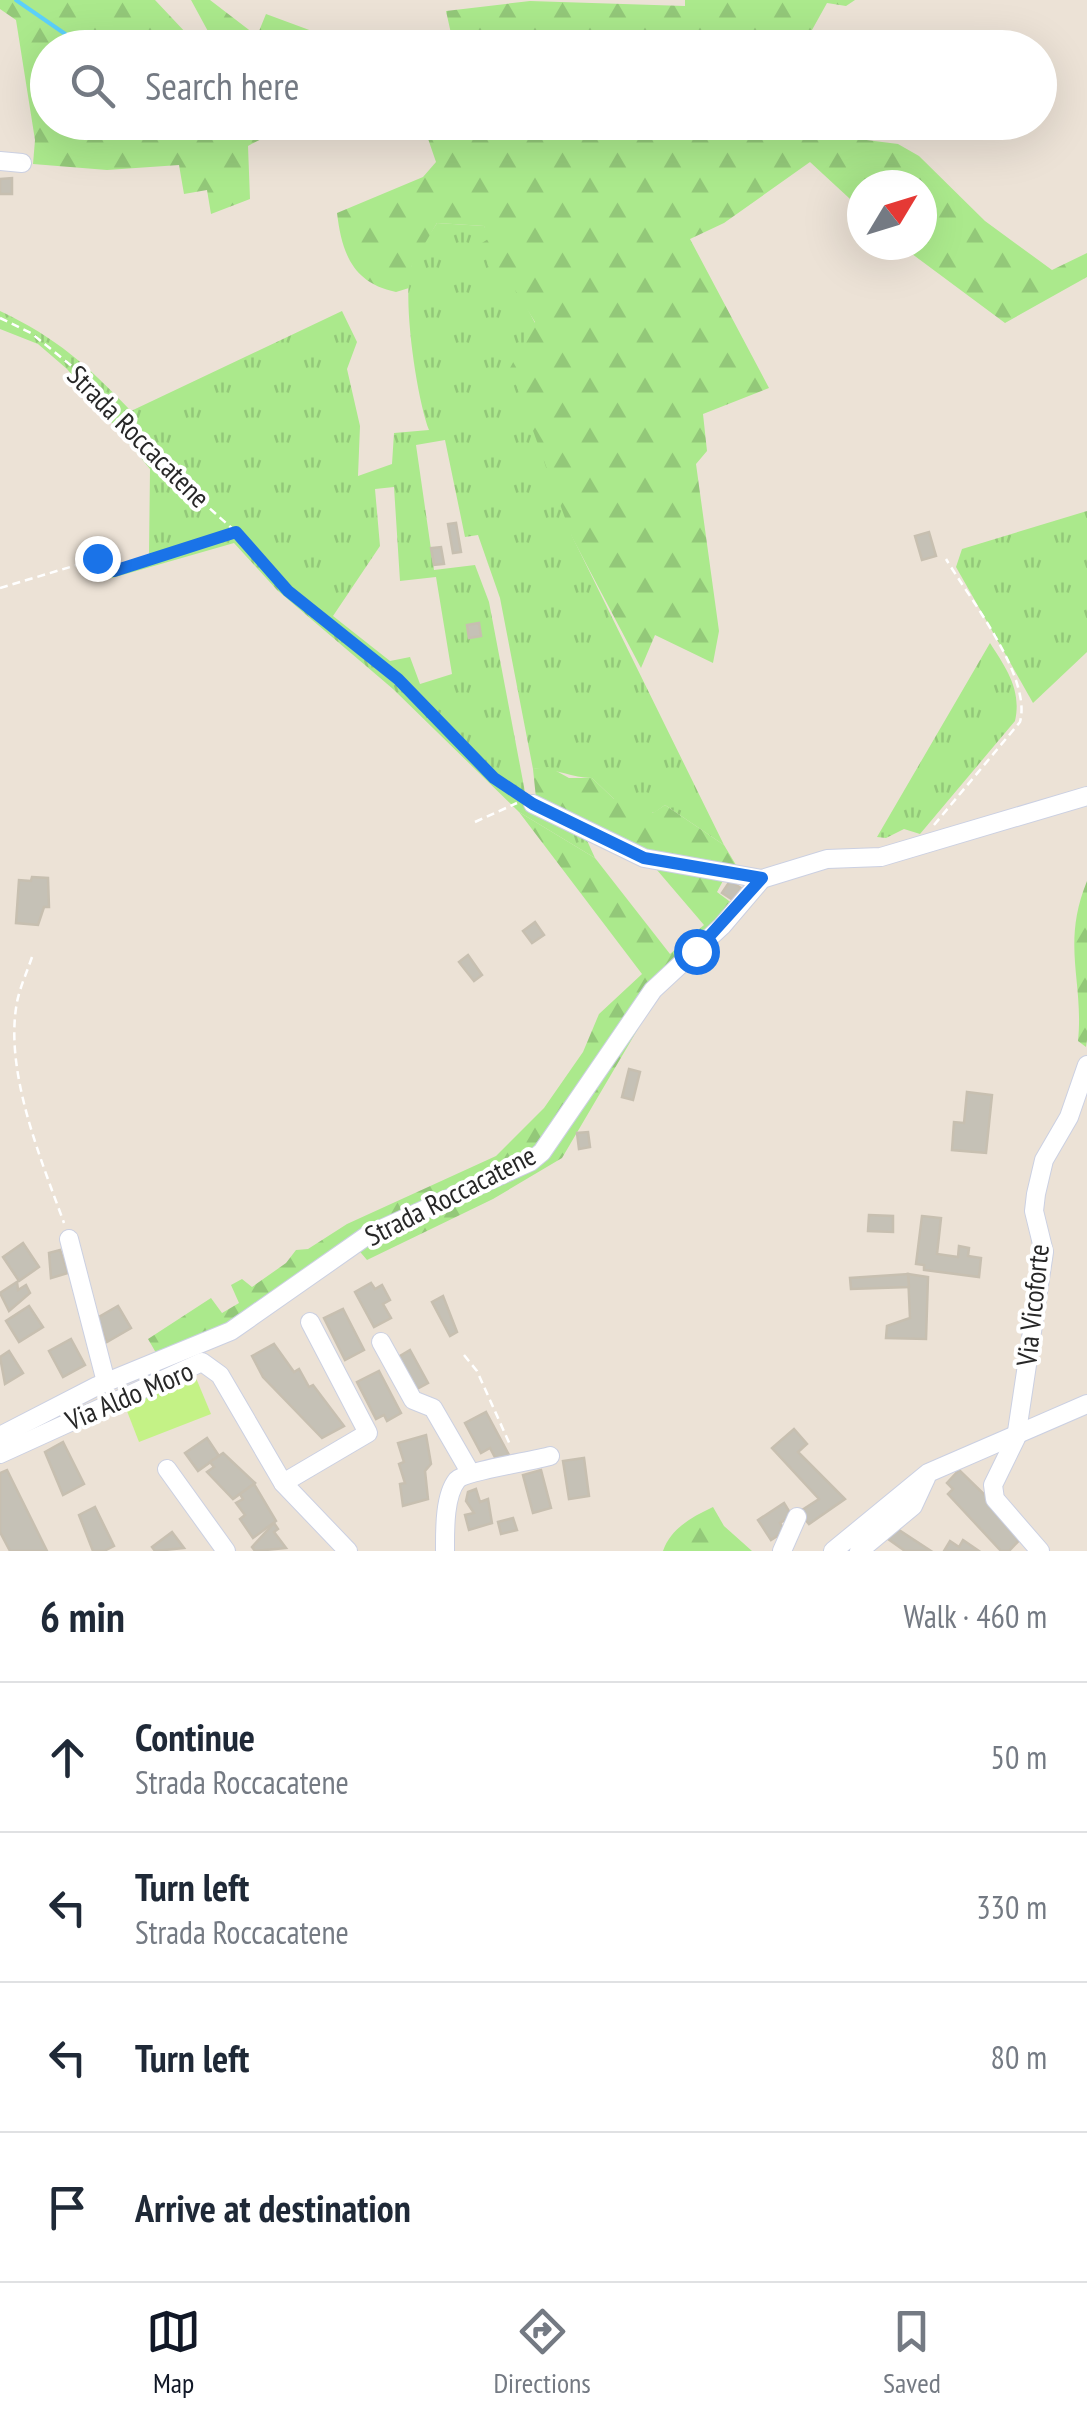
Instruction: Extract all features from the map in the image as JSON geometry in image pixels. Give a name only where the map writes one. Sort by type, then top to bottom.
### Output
[{"type":"street","points":[[0,161],[22,163]]},
{"type":"street","points":[[533,804],[644,858],[762,878],[827,859],[881,857],[1087,796]]},
{"type":"street","name":"Strada Roccacatene","points":[[0,1436],[106,1382],[231,1331],[368,1235],[530,1162],[542,1152],[653,990],[722,926],[762,878]]},
{"type":"street","name":"Via Vicoforte","points":[[1040,1551],[994,1499],[994,1485],[1016,1438],[1044,1252],[1034,1212],[1036,1194],[1044,1160],[1069,1117],[1087,1065]]},
{"type":"street","points":[[69,1239],[106,1382]]},
{"type":"street","points":[[283,1483],[368,1434],[310,1322]]},
{"type":"street","points":[[381,1342],[413,1400],[433,1408],[470,1472]]},
{"type":"street","name":"Via Aldo Moro","points":[[0,1454],[202,1362],[220,1375],[283,1483],[348,1551]]},
{"type":"street","points":[[833,1551],[928,1473],[1087,1404]]},
{"type":"street","points":[[444,1551],[450,1498],[457,1480],[470,1472],[550,1456]]},
{"type":"street","points":[[167,1469],[226,1551]]},
{"type":"street","points":[[859,1551],[912,1506],[928,1473]]},
{"type":"street","points":[[782,1551],[798,1517]]},
{"type":"path","name":"Strada Roccacatene","points":[[0,318],[31,333],[73,367],[139,445],[236,532],[288,591],[398,679],[494,778],[533,804]]},
{"type":"path","points":[[0,588],[97,558],[114,571],[236,532]]},
{"type":"path","points":[[919,843],[1020,722],[1025,704],[1018,680],[946,559]]},
{"type":"path","points":[[475,822],[513,802],[533,804]]},
{"type":"path","points":[[32,957],[17,1002],[15,1032],[27,1121],[69,1239]]},
{"type":"path","points":[[464,1355],[477,1371],[519,1465]]},
{"type":"green space","points":[[0,0],[155,0],[183,30],[30,30],[30,108],[16,20],[0,9]]},
{"type":"green space","points":[[191,0],[210,0],[249,30],[207,30]]},
{"type":"green space","points":[[685,0],[855,0],[846,6],[827,3],[812,30],[450,30],[446,11],[530,1],[685,6]]},
{"type":"green space","points":[[266,14],[309,30],[259,30]]},
{"type":"green space","points":[[35,140],[259,140],[248,146],[250,199],[211,214],[207,190],[184,194],[179,165],[107,170],[33,164]]},
{"type":"green space","points":[[428,140],[867,140],[898,144],[933,170],[847,170],[847,196],[810,162],[724,223],[690,239],[769,388],[703,414],[707,451],[696,464],[719,631],[713,663],[655,635],[641,668],[572,537],[510,368],[535,322],[508,279],[488,266],[482,243],[488,239],[484,226],[437,223],[412,265],[409,288],[396,292],[369,282],[352,264],[342,241],[337,213],[423,177],[436,162]]},
{"type":"green space","points":[[937,174],[985,221],[1052,270],[1087,253],[1087,277],[1005,323],[920,260],[937,260]]},
{"type":"green space","points":[[437,223],[484,226],[535,323],[572,536],[724,845],[665,805],[654,813],[614,799],[592,778],[533,769],[500,598],[478,535],[465,537],[445,440],[416,445],[434,570],[475,565],[489,602],[525,792],[579,823],[595,858],[519,812],[393,689],[277,590],[234,543],[112,578],[100,565],[106,558],[116,565],[149,555],[150,469],[67,369],[38,344],[0,329],[0,311],[70,354],[131,411],[342,311],[357,342],[347,369],[360,426],[358,476],[392,464],[394,433],[429,430],[415,372],[408,299],[412,264]],"holes":[[[394,487],[400,581],[436,577],[452,674],[420,684],[410,657],[390,661],[333,616],[380,546],[375,489]]]},
{"type":"green space","points":[[1087,511],[1087,652],[1033,703],[956,567],[962,549]]},
{"type":"green space","points":[[990,643],[1014,689],[1015,721],[920,834],[904,829],[886,838],[877,837]]},
{"type":"green space","points":[[549,767],[569,778],[592,778],[614,799],[636,793],[653,813],[665,805],[724,845],[736,865],[647,854],[536,798],[533,769]]},
{"type":"green space","points":[[519,812],[595,858],[670,954],[704,925],[657,870],[725,877],[717,892],[733,904],[539,1148],[224,1327],[159,1358],[148,1339],[211,1298],[222,1313],[239,1303],[231,1285],[242,1279],[252,1287],[286,1263],[296,1250],[308,1249],[347,1224],[496,1156],[544,1108],[583,1052],[599,1014],[642,974]]},
{"type":"green space","points":[[1087,881],[1086,1047],[1078,1041],[1074,944],[1079,904]]},
{"type":"green space","points":[[652,1005],[562,1158],[493,1199],[367,1260],[356,1247],[530,1165]]},
{"type":"green space","points":[[196,1378],[211,1414],[139,1442],[125,1406]]},
{"type":"green space","points":[[713,1507],[724,1526],[752,1551],[663,1551],[677,1530]]},
{"type":"building","points":[[12,178],[12,194],[0,194],[0,179]]},
{"type":"building","points":[[456,523],[461,552],[453,553],[448,524]]},
{"type":"building","points":[[929,532],[936,556],[922,560],[915,536]]},
{"type":"building","points":[[441,547],[444,564],[434,565],[431,548]]},
{"type":"building","points":[[479,623],[481,636],[469,638],[467,625]]},
{"type":"building","points":[[32,877],[48,878],[49,907],[44,907],[38,925],[16,923],[19,880],[31,881]]},
{"type":"building","points":[[730,881],[741,888],[733,900],[722,893]]},
{"type":"building","points":[[535,922],[544,935],[532,943],[523,931]]},
{"type":"building","points":[[468,955],[482,975],[474,981],[459,962]]},
{"type":"building","points":[[629,1069],[640,1072],[633,1100],[622,1097]]},
{"type":"building","points":[[967,1092],[992,1095],[986,1153],[952,1150],[954,1122],[964,1123]]},
{"type":"building","points":[[588,1132],[590,1147],[579,1149],[577,1133]]},
{"type":"building","points":[[869,1215],[893,1216],[893,1232],[868,1231]]},
{"type":"building","points":[[922,1216],[941,1218],[937,1254],[958,1257],[959,1246],[969,1248],[968,1256],[981,1258],[979,1277],[924,1270],[924,1265],[916,1264]]},
{"type":"building","points":[[23,1243],[39,1267],[19,1281],[3,1257]]},
{"type":"building","points":[[60,1250],[68,1273],[51,1278],[49,1253]]},
{"type":"building","points":[[908,1274],[928,1277],[926,1339],[886,1338],[887,1326],[910,1318]]},
{"type":"building","points":[[908,1274],[909,1287],[851,1289],[850,1278]]},
{"type":"building","points":[[17,1282],[18,1290],[26,1285],[30,1293],[9,1311],[0,1293]]},
{"type":"building","points":[[371,1283],[375,1289],[382,1285],[390,1300],[383,1304],[391,1318],[374,1327],[355,1292]]},
{"type":"building","points":[[443,1296],[457,1332],[450,1336],[432,1302]]},
{"type":"building","points":[[29,1306],[43,1327],[19,1342],[6,1321]]},
{"type":"building","points":[[118,1306],[131,1328],[107,1342],[97,1318]]},
{"type":"building","points":[[343,1309],[364,1350],[345,1360],[324,1318]]},
{"type":"building","points":[[71,1339],[85,1365],[63,1377],[49,1351]]},
{"type":"building","points":[[274,1344],[294,1372],[299,1369],[309,1387],[313,1385],[344,1426],[322,1438],[263,1377],[252,1356]]},
{"type":"building","points":[[410,1350],[428,1383],[413,1391],[395,1359]]},
{"type":"building","points":[[9,1351],[23,1373],[5,1384],[0,1357]]},
{"type":"building","points":[[379,1371],[401,1413],[387,1421],[384,1415],[376,1419],[357,1382]]},
{"type":"building","points":[[486,1412],[510,1457],[498,1463],[490,1448],[481,1453],[465,1423]]},
{"type":"building","points":[[794,1429],[807,1444],[798,1452],[845,1499],[809,1524],[799,1512],[819,1499],[772,1448]]},
{"type":"building","points":[[426,1435],[431,1464],[425,1471],[428,1499],[403,1506],[400,1484],[405,1483],[399,1464],[404,1462],[398,1443]]},
{"type":"building","points":[[207,1438],[219,1456],[198,1471],[185,1453]]},
{"type":"building","points":[[63,1442],[84,1484],[63,1495],[45,1452]]},
{"type":"building","points":[[223,1453],[255,1483],[233,1499],[207,1472],[214,1467],[210,1462]]},
{"type":"building","points":[[584,1458],[589,1496],[569,1499],[563,1461]]},
{"type":"building","points":[[7,1470],[47,1551],[10,1551],[0,1532],[0,1473]]},
{"type":"building","points":[[541,1470],[551,1508],[533,1513],[523,1475]]},
{"type":"building","points":[[959,1470],[1025,1534],[1009,1551],[1001,1551],[948,1494],[953,1489],[947,1483]]},
{"type":"building","points":[[254,1484],[276,1521],[253,1538],[240,1519],[245,1515],[236,1503],[243,1499],[240,1494]]},
{"type":"building","points":[[476,1489],[480,1502],[488,1499],[492,1523],[469,1530],[465,1515],[474,1513],[466,1501],[468,1492]]},
{"type":"building","points":[[784,1503],[792,1516],[780,1523],[785,1531],[771,1540],[758,1520]]},
{"type":"building","points":[[95,1507],[114,1546],[104,1551],[93,1551],[79,1515]]},
{"type":"building","points":[[513,1518],[517,1530],[501,1534],[498,1522]]},
{"type":"building","points":[[274,1523],[278,1529],[274,1532],[286,1548],[255,1551],[252,1547]]},
{"type":"building","points":[[896,1528],[931,1551],[905,1551],[888,1539]]},
{"type":"building","points":[[172,1532],[184,1548],[155,1551],[152,1547]]},
{"type":"building","points":[[963,1540],[979,1551],[944,1551],[950,1541],[959,1547]]},
{"type":"waterway","points":[[16,0],[60,30]]},
{"type":"route","points":[[97,558],[114,571],[236,532],[288,591],[398,679],[494,778],[533,804],[644,858],[762,878],[696,951]]}]
